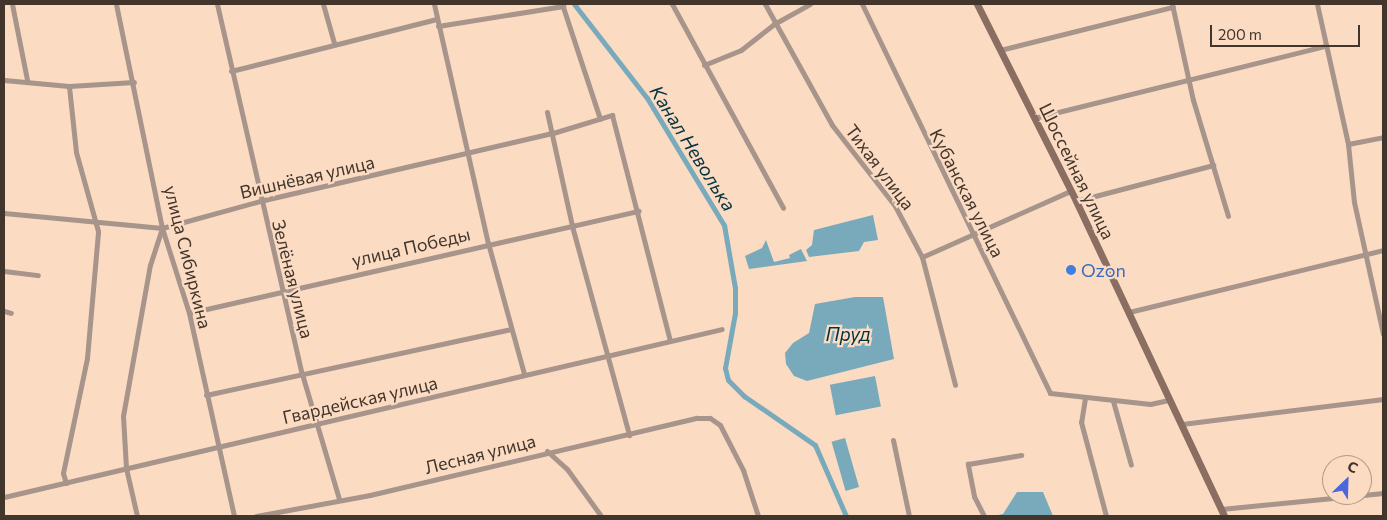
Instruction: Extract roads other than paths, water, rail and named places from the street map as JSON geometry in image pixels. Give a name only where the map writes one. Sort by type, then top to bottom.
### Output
[{"type":"main road","name":"Шоссейная улица","points":[[978,4],[1076,200],[1224,516]]},
{"type":"street","points":[[12,4],[27,80]]},
{"type":"street","name":"улица Сибиркина","points":[[116,4],[134,82],[162,228],[189,313],[234,516]]},
{"type":"street","name":"Зелёная улица","points":[[217,4],[260,202],[302,374],[339,499]]},
{"type":"street","points":[[323,4],[334,44]]},
{"type":"street","points":[[434,4],[488,243],[510,329],[524,374]]},
{"type":"street","points":[[672,4],[704,66],[783,208]]},
{"type":"street","name":"Тихая улица","points":[[766,4],[774,24],[832,125],[895,206],[922,257],[955,385]]},
{"type":"street","points":[[704,66],[741,50],[774,24],[810,4]]},
{"type":"street","name":"Кубанская улица","points":[[862,4],[1050,393],[1085,398]]},
{"type":"street","points":[[1317,4],[1348,144],[1354,202],[1383,334]]},
{"type":"street","points":[[438,26],[563,5],[600,119]]},
{"type":"street","points":[[1000,50],[1172,6],[1188,80],[1228,216]]},
{"type":"street","points":[[231,71],[437,19]]},
{"type":"street","points":[[1034,118],[1326,46]]},
{"type":"street","points":[[4,80],[27,80],[69,86],[100,86],[134,82]]},
{"type":"street","points":[[66,482],[63,473],[87,358],[98,231],[76,152],[69,86]]},
{"type":"street","points":[[547,112],[572,226],[606,357],[629,435]]},
{"type":"street","name":"Вишнёвая улица","points":[[4,213],[162,228],[260,202],[467,155],[553,133],[612,115],[639,211]]},
{"type":"street","points":[[1348,144],[1383,137]]},
{"type":"street","points":[[1076,200],[1213,165]]},
{"type":"street","points":[[922,257],[1070,191]]},
{"type":"street","points":[[639,211],[670,341]]},
{"type":"street","name":"улица Победы","points":[[189,313],[488,243],[639,211]]},
{"type":"street","points":[[137,516],[126,468],[123,416],[150,264],[162,228]]},
{"type":"street","points":[[1129,312],[1383,250]]},
{"type":"street","points":[[4,271],[38,275]]},
{"type":"street","points":[[4,311],[11,313]]},
{"type":"street","points":[[206,396],[510,329]]},
{"type":"street","name":"Гвардейская улица","points":[[4,497],[722,329]]},
{"type":"street","points":[[1106,516],[1081,422],[1085,398],[1150,404],[1169,400]]},
{"type":"street","points":[[1182,424],[1383,400]]},
{"type":"street","points":[[1113,401],[1131,465]]},
{"type":"street","name":"Лесная улица","points":[[256,516],[525,460],[548,451],[629,435],[697,418],[710,418],[720,425],[728,438],[743,470],[758,516]]},
{"type":"street","points":[[893,440],[909,516]]},
{"type":"street","points":[[548,451],[566,469],[600,516]]},
{"type":"street","points":[[984,516],[974,496],[968,464],[1020,455]]},
{"type":"street","points":[[1221,509],[1383,493]]},
{"type":"water","points":[[873,215],[878,240],[864,242],[859,251],[809,257],[806,250],[812,245],[814,230]]},
{"type":"water","points":[[766,240],[774,262],[790,258],[789,255],[801,249],[807,261],[749,269],[745,256],[762,248]]},
{"type":"water","name":"Пруд","points":[[855,297],[883,297],[894,359],[807,381],[794,376],[786,364],[785,353],[793,343],[809,333],[815,304]]},
{"type":"water","points":[[875,376],[881,406],[836,415],[830,385]]},
{"type":"water","points":[[845,438],[859,487],[846,491],[832,442]]},
{"type":"water","points":[[1017,492],[1043,492],[1053,516],[993,516],[1003,514]]},
{"type":"waterway","name":"Канал Неволька","points":[[574,4],[647,98],[724,225],[735,288],[735,313],[725,368],[728,380],[744,396],[815,445],[846,516]]},
{"type":"place","name":"Ozon","points":[[1071,270]]}]
